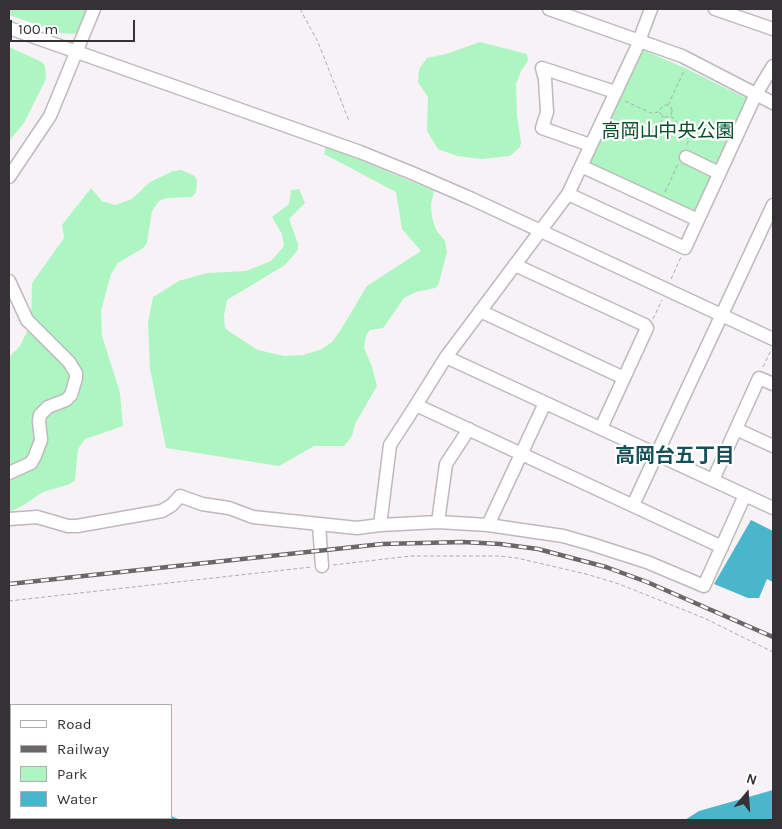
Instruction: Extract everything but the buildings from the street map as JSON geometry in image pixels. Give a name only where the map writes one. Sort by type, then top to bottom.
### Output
[{"type":"street","points":[[9,177],[50,116],[94,9]]},
{"type":"street","points":[[549,9],[682,56],[773,104]]},
{"type":"street","points":[[380,525],[390,445],[446,357],[568,194],[590,145],[617,95],[651,9]]},
{"type":"street","points":[[715,9],[773,29]]},
{"type":"street","points":[[9,28],[360,152],[472,199],[722,316],[773,343]]},
{"type":"street","points":[[568,194],[685,248],[756,94],[773,66]]},
{"type":"street","points":[[590,145],[542,128],[548,112],[542,68],[617,95]]},
{"type":"street","points":[[686,157],[719,173]]},
{"type":"street","points":[[581,166],[698,220]]},
{"type":"street","points":[[633,505],[773,205]]},
{"type":"street","points":[[515,265],[645,325],[647,328],[601,428]]},
{"type":"street","points":[[9,282],[27,320],[69,362],[76,373],[72,395],[60,403],[48,407],[40,415],[41,440],[31,463],[9,473]]},
{"type":"street","points":[[480,311],[624,378]]},
{"type":"street","points":[[446,357],[773,508]]},
{"type":"street","points":[[713,480],[759,378],[773,384]]},
{"type":"street","points":[[488,524],[545,403]]},
{"type":"street","points":[[416,405],[722,547]]},
{"type":"street","points":[[438,522],[446,464],[469,429]]},
{"type":"street","points":[[736,429],[773,446]]},
{"type":"street","points":[[9,519],[37,517],[68,526],[77,526],[162,511],[172,505],[180,496],[202,504],[229,508],[253,517],[319,525],[327,524],[357,528],[438,522],[488,524],[563,536],[591,544],[647,562],[704,586],[746,496]]},
{"type":"street","points":[[319,525],[322,566]]},
{"type":"path","points":[[300,9],[318,42],[349,121]]},
{"type":"path","points":[[668,105],[686,68]]},
{"type":"path","points":[[617,95],[651,112],[659,112],[663,116],[671,116],[672,109],[668,105],[662,105],[659,112]]},
{"type":"path","points":[[660,124],[663,116]]},
{"type":"path","points":[[670,282],[685,248]]},
{"type":"path","points":[[647,328],[651,324],[663,297]]},
{"type":"path","points":[[759,378],[773,343]]},
{"type":"path","points":[[9,601],[412,556],[499,556],[517,558],[586,574],[619,584],[704,618],[773,652]]},
{"type":"green space","points":[[9,9],[86,9],[79,31],[73,34],[61,33],[9,15]]},
{"type":"green space","points":[[480,42],[527,54],[528,61],[521,71],[516,84],[517,116],[521,142],[520,147],[510,156],[482,159],[457,156],[438,149],[427,131],[428,97],[418,82],[419,69],[427,58],[446,54]]},
{"type":"green space","points":[[9,47],[42,62],[45,66],[46,79],[24,123],[9,141]]},
{"type":"green space","name":"高岡山中央公園","points":[[643,50],[746,98],[747,102],[695,215],[586,165],[640,51]]},
{"type":"green space","points":[[326,146],[434,191],[431,204],[432,217],[436,230],[445,241],[447,252],[439,283],[435,288],[416,292],[404,298],[383,328],[370,330],[366,335],[364,348],[377,386],[355,424],[352,436],[344,446],[314,446],[279,466],[166,448],[150,369],[148,323],[153,297],[179,281],[207,273],[246,271],[271,261],[284,246],[282,234],[272,217],[289,204],[291,190],[299,189],[305,203],[289,219],[298,244],[298,250],[285,265],[227,300],[224,316],[225,328],[258,350],[284,356],[303,355],[322,349],[332,342],[340,331],[367,286],[421,251],[402,229],[396,192],[324,154]]},
{"type":"green space","points":[[181,170],[193,175],[197,180],[196,192],[192,197],[166,198],[159,201],[152,211],[147,243],[143,248],[118,263],[111,274],[101,311],[102,336],[120,393],[123,426],[85,439],[78,449],[75,480],[70,484],[43,492],[9,512],[9,357],[20,346],[31,323],[32,283],[64,238],[62,225],[91,188],[102,201],[115,205],[132,199],[150,182],[173,171]]},
{"type":"water","points":[[751,520],[773,531],[773,582],[767,579],[759,598],[748,598],[714,584]]},
{"type":"water","points":[[9,725],[10,725],[10,772]]},
{"type":"water","points":[[773,790],[773,820],[685,820],[699,811]]},
{"type":"water","points":[[172,816],[181,820],[102,819],[172,819]]},
{"type":"railway","points":[[9,584],[382,544],[463,542],[500,544],[538,549],[606,567],[647,582],[773,637]]},
{"type":"district","name":"高岡台五丁目","points":[[675,456]]}]
